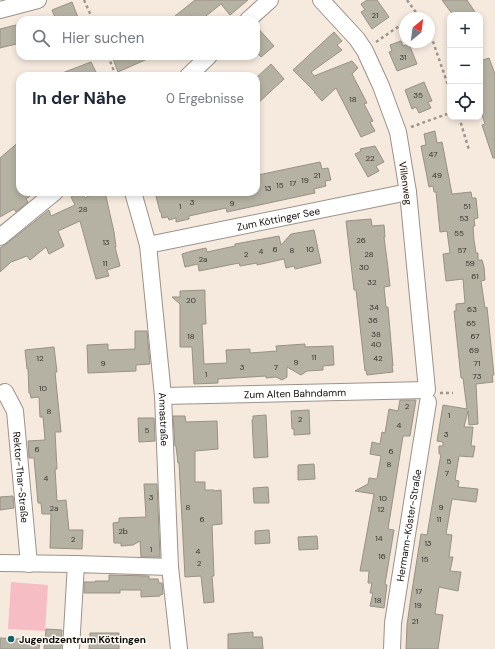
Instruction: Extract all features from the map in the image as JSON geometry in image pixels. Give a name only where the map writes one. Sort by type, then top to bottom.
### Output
[{"type":"street","points":[[0,10],[38,0]]},
{"type":"street","points":[[252,16],[270,0]]},
{"type":"street","name":"Villenweg","points":[[321,0],[357,39],[365,51],[382,86],[398,132],[408,192],[428,396]]},
{"type":"street","points":[[192,72],[205,60]]},
{"type":"street","name":"Zum Köttinger See","points":[[148,245],[408,192]]},
{"type":"street","points":[[0,237],[50,196]]},
{"type":"street","name":"Annastraße","points":[[134,196],[148,245],[163,396],[170,567],[180,649]]},
{"type":"street","name":"Rektor-Thar-Straße","points":[[6,392],[15,411],[29,564]]},
{"type":"street","name":"Zum Alten Bahndamm","points":[[163,396],[428,396]]},
{"type":"street","name":"Hermann-Köster-Straße","points":[[392,649],[393,623],[428,396]]},
{"type":"street","points":[[0,563],[170,567]]},
{"type":"street","points":[[71,649],[76,564]]},
{"type":"path","points":[[84,0],[91,16]]},
{"type":"path","points":[[408,0],[416,12]]},
{"type":"path","points":[[365,51],[399,26]]},
{"type":"path","points":[[435,47],[448,84]]},
{"type":"path","points":[[110,60],[114,72]]},
{"type":"path","points":[[398,132],[447,114]]},
{"type":"path","points":[[460,120],[469,150]]},
{"type":"shaded area","points":[[11,582],[48,585],[45,631],[8,629]]},
{"type":"building","points":[[195,0],[248,0],[230,15],[221,4],[206,16],[175,16]]},
{"type":"building","points":[[367,0],[377,0],[389,17],[372,29],[361,12],[365,10],[361,4]]},
{"type":"building","points":[[442,0],[467,0],[475,12],[451,12]]},
{"type":"building","points":[[72,2],[77,16],[54,16],[52,10]]},
{"type":"building","points":[[16,25],[16,44],[0,48],[0,29]]},
{"type":"building","points":[[260,30],[274,46],[261,57],[260,56]]},
{"type":"building","points":[[334,32],[342,41],[337,45],[342,50],[311,72],[314,76],[352,61],[358,68],[352,74],[367,103],[364,104],[373,121],[370,122],[375,131],[361,137],[336,88],[322,101],[293,70]]},
{"type":"building","points":[[399,42],[399,48],[411,48],[417,64],[397,71],[389,52],[392,51],[390,45]]},
{"type":"building","points":[[489,58],[495,74],[495,158],[493,158],[482,125],[485,124],[483,118],[483,60]]},
{"type":"building","points":[[114,60],[145,60],[118,72]]},
{"type":"building","points":[[91,62],[96,72],[65,72]]},
{"type":"building","points":[[271,64],[284,79],[260,101],[260,74]]},
{"type":"building","points":[[424,82],[432,101],[428,102],[431,108],[419,113],[416,107],[412,109],[405,90]]},
{"type":"building","points":[[435,131],[437,143],[442,142],[452,194],[471,192],[472,198],[476,198],[478,218],[474,219],[474,240],[476,253],[478,253],[478,260],[482,260],[484,267],[485,280],[481,281],[485,308],[487,307],[494,375],[492,375],[493,382],[476,384],[478,424],[469,425],[468,411],[464,427],[473,427],[471,446],[475,446],[473,457],[459,456],[455,480],[459,481],[458,487],[478,489],[476,502],[452,499],[446,534],[452,535],[449,557],[453,557],[450,571],[461,572],[458,591],[439,587],[435,614],[443,615],[438,649],[406,649],[407,625],[421,534],[427,535],[441,454],[439,454],[439,446],[443,446],[443,442],[437,441],[443,405],[467,409],[463,378],[461,378],[454,311],[456,311],[456,304],[465,303],[463,279],[446,281],[443,254],[450,253],[447,231],[440,232],[436,192],[434,192],[433,186],[429,187],[421,146],[426,145],[424,134]]},
{"type":"building","points":[[16,144],[16,196],[30,196],[26,199],[28,202],[16,212],[14,209],[0,217],[0,158]]},
{"type":"building","points":[[375,146],[384,162],[376,166],[379,171],[368,177],[355,154],[361,151],[360,149]]},
{"type":"building","points":[[320,162],[322,169],[328,168],[331,180],[325,181],[326,186],[314,189],[315,193],[227,212],[226,208],[189,216],[189,219],[176,222],[176,218],[169,220],[168,217],[162,218],[156,196],[260,196],[260,175]]},
{"type":"building","points":[[84,196],[85,198],[89,196],[106,196],[120,266],[107,270],[109,276],[96,279],[80,221],[58,231],[64,246],[49,254],[46,247],[30,260],[27,256],[11,262],[0,272],[0,248],[49,210],[51,216],[75,205],[71,197]]},
{"type":"building","points":[[371,219],[372,226],[384,225],[390,286],[384,287],[386,307],[388,307],[393,372],[367,375],[366,370],[365,371],[356,290],[354,290],[346,221]]},
{"type":"building","points":[[314,230],[321,263],[295,269],[294,266],[286,268],[284,259],[257,265],[257,263],[240,266],[239,263],[199,271],[198,264],[185,267],[182,254],[192,251],[206,248],[207,252],[235,246],[235,244],[279,236],[281,245],[291,234]]},
{"type":"building","points":[[205,290],[206,324],[202,324],[204,364],[227,363],[226,350],[250,349],[250,353],[277,351],[276,346],[305,344],[305,347],[333,346],[334,365],[323,366],[323,370],[307,371],[301,375],[287,367],[287,377],[282,380],[276,377],[266,378],[266,376],[218,379],[218,383],[194,384],[192,347],[180,347],[180,304],[172,297],[180,297],[180,291]]},
{"type":"building","points":[[135,331],[147,331],[150,364],[136,365],[136,371],[88,373],[87,345],[108,344],[108,350],[135,349]]},
{"type":"building","points":[[54,347],[61,432],[55,432],[57,501],[66,500],[69,530],[83,530],[82,549],[50,548],[51,514],[42,514],[41,503],[38,503],[34,458],[29,458],[28,441],[45,440],[43,417],[40,417],[39,397],[31,398],[29,393],[28,369],[25,350]]},
{"type":"building","points":[[400,400],[416,400],[410,436],[403,436],[388,529],[394,530],[385,584],[387,585],[384,608],[370,606],[373,593],[370,593],[372,583],[368,583],[369,571],[360,571],[374,494],[355,491],[368,484],[369,478],[377,479],[381,456],[370,454],[372,442],[380,444],[382,432],[385,433],[389,409],[398,411]]},
{"type":"building","points":[[309,410],[310,434],[294,435],[294,429],[292,429],[291,411]]},
{"type":"building","points":[[266,415],[268,457],[254,458],[253,416]]},
{"type":"building","points":[[173,416],[185,416],[186,422],[217,421],[218,449],[195,451],[195,482],[205,482],[205,490],[221,490],[222,524],[212,525],[214,576],[212,576],[214,602],[204,603],[201,576],[185,577],[179,463],[175,446]]},
{"type":"building","points":[[138,418],[154,418],[155,441],[139,442]]},
{"type":"building","points":[[314,464],[315,479],[298,480],[298,465]]},
{"type":"building","points":[[144,484],[157,484],[160,557],[141,557],[140,541],[133,545],[121,546],[121,543],[114,543],[113,523],[119,522],[119,518],[146,517]]},
{"type":"building","points":[[268,487],[269,503],[254,503],[253,488]]},
{"type":"building","points":[[13,496],[14,508],[0,510],[0,497]]},
{"type":"building","points":[[269,530],[270,543],[255,544],[255,531]]},
{"type":"building","points":[[317,536],[318,549],[299,550],[298,537]]},
{"type":"building","points":[[109,575],[149,576],[149,579],[158,579],[159,583],[162,583],[163,594],[160,596],[141,597],[141,590],[120,590],[120,593],[84,593],[84,582],[109,581]]},
{"type":"building","points":[[46,629],[62,630],[61,649],[44,649]]},
{"type":"building","points":[[253,632],[253,637],[262,637],[263,649],[228,649],[228,634]]},
{"type":"building","points":[[90,633],[119,633],[119,649],[89,649]]},
{"type":"building","points":[[0,638],[40,640],[39,649],[0,649]]},
{"type":"place","name":"Jugendzentrum Köttingen","points":[[11,639]]}]
